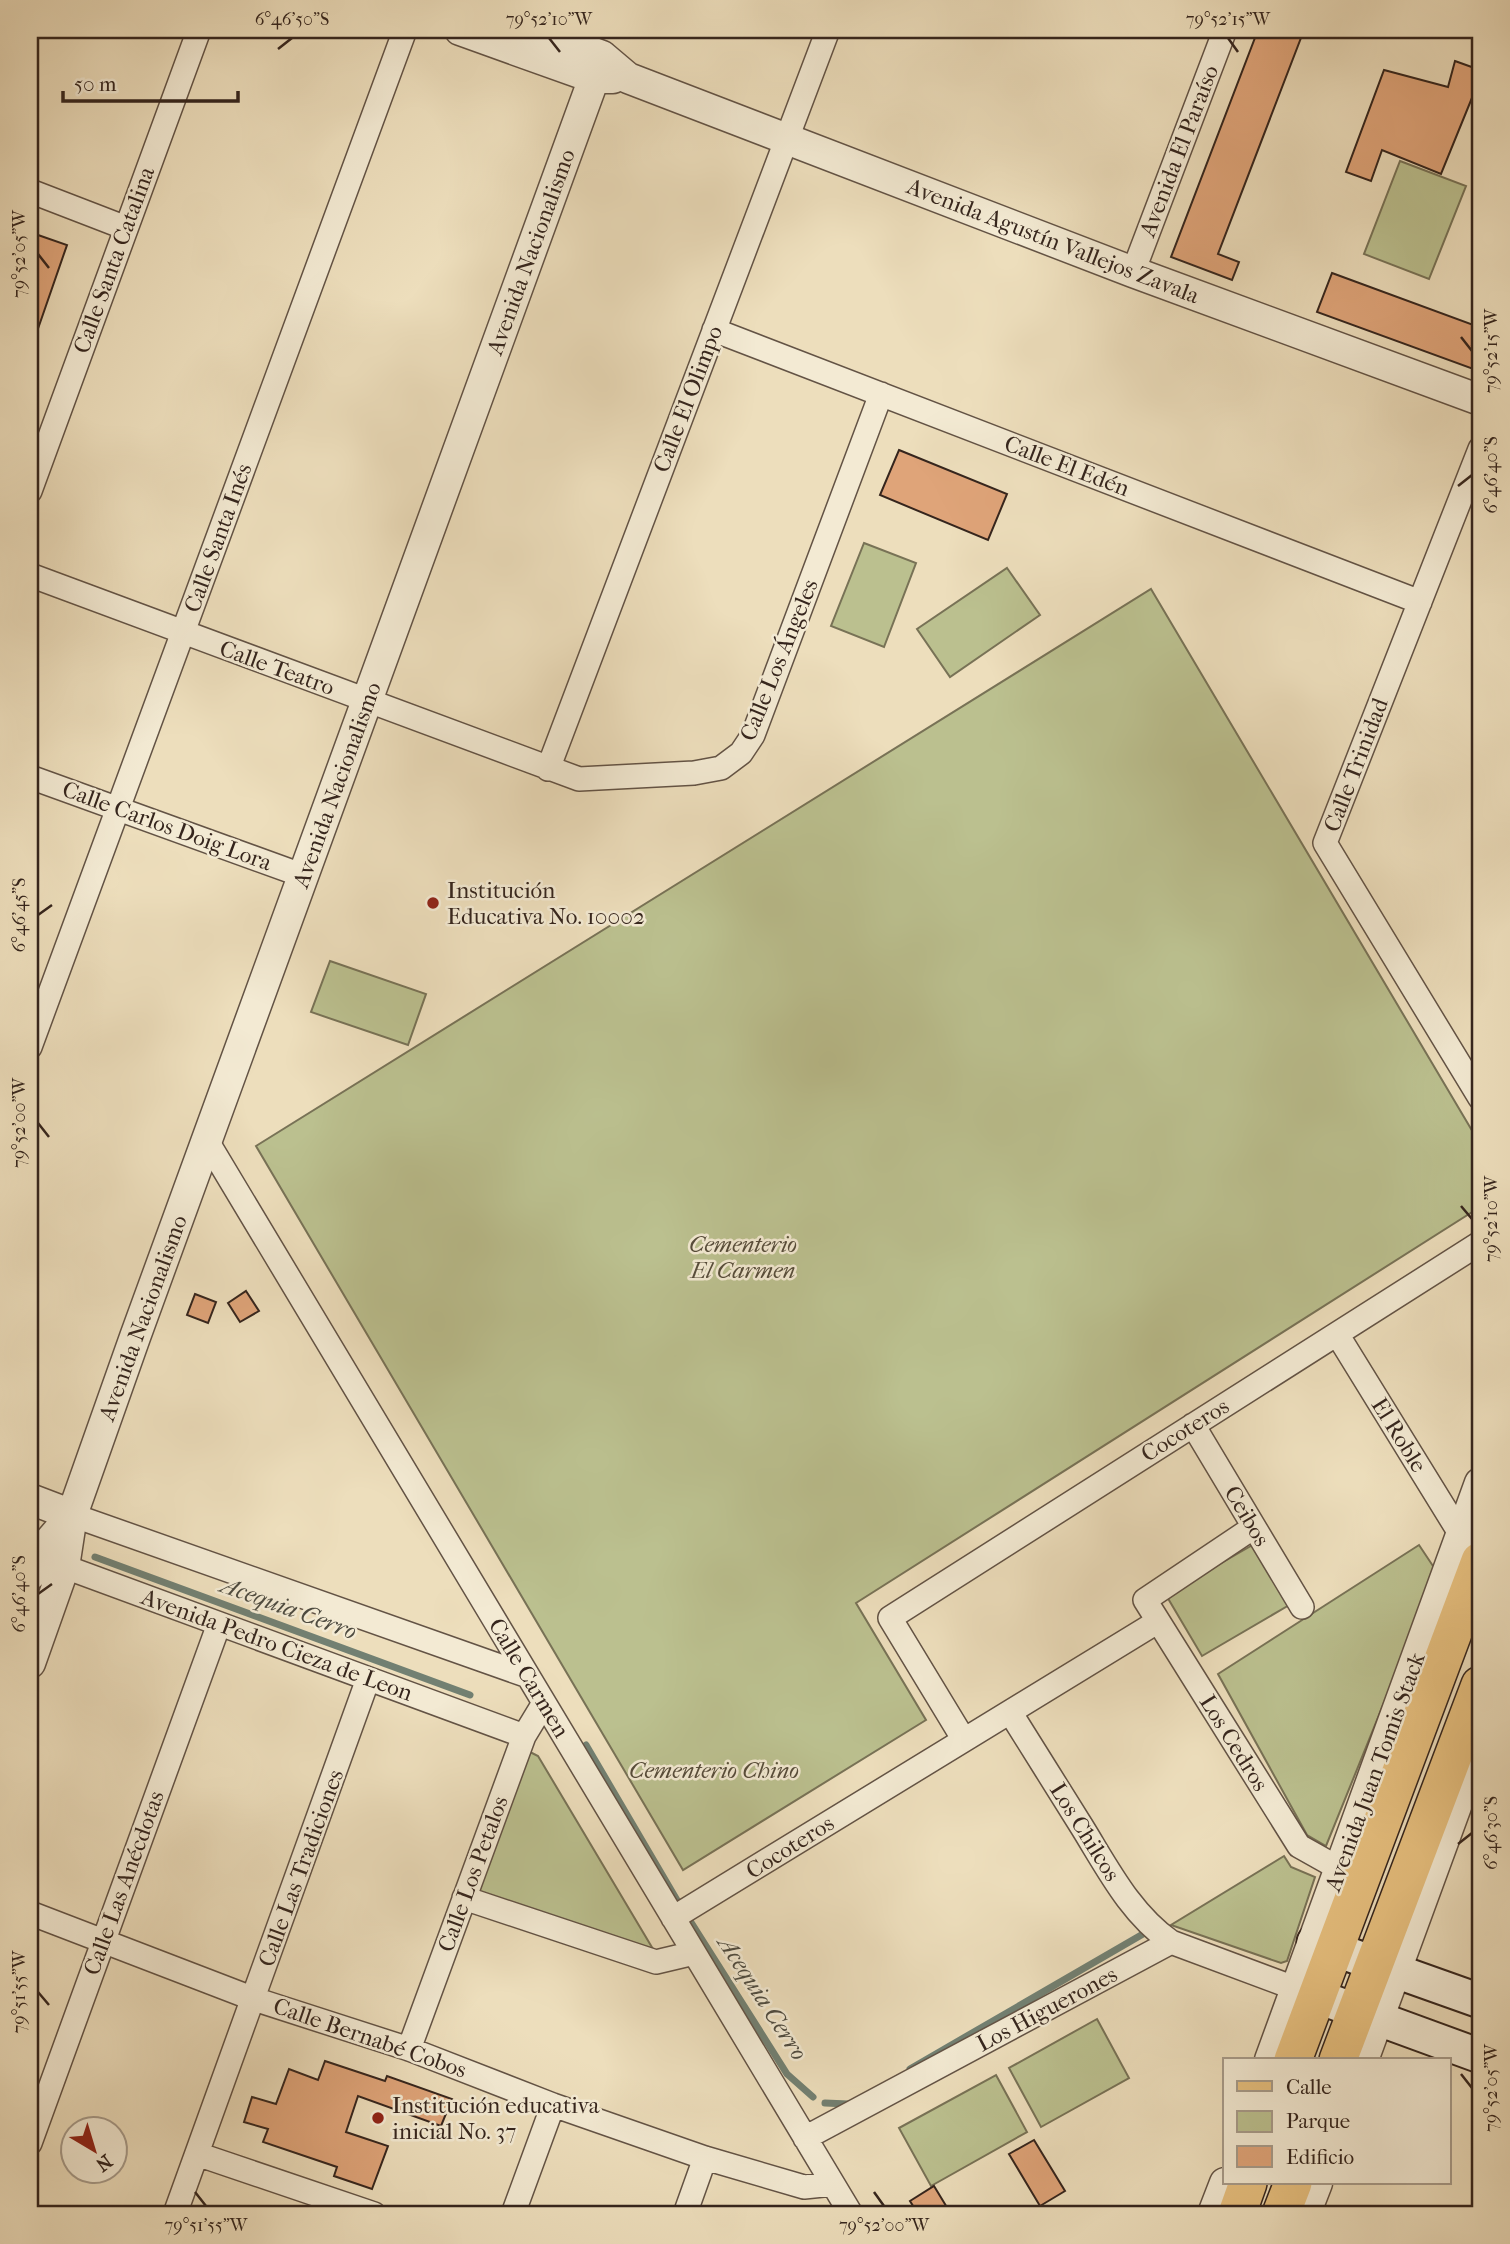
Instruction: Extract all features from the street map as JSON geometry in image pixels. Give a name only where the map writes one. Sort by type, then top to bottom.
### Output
[{"type":"main road","name":"Avenida Juan Tomis Stack","points":[[1293,2058],[1307,1992],[1470,1548]]},
{"type":"main road","points":[[1339,2058],[1368,2015],[1480,1685]]},
{"type":"main road","points":[[1325,1946],[1480,2001]]},
{"type":"main road","points":[[1307,1992],[1480,2056]]},
{"type":"main road","points":[[1237,2214],[1248,2184]]},
{"type":"main road","points":[[1281,2214],[1293,2184]]},
{"type":"street","name":"Calle Santa Catalina","points":[[30,491],[199,30]]},
{"type":"street","name":"Calle Santa Inés","points":[[30,1047],[405,30]]},
{"type":"street","name":"Avenida Agustín Vallejos Zavala","points":[[460,30],[598,67],[1133,272],[1480,400]]},
{"type":"street","name":"Avenida Agustín Vallejos Zavala","points":[[533,30],[598,67]]},
{"type":"street","name":"Calle El Olimpo","points":[[548,769],[828,30]]},
{"type":"street","name":"Avenida El Paraíso","points":[[1133,272],[1225,30]]},
{"type":"street","name":"Avenida Nacionalismo","points":[[72,1515],[598,67]]},
{"type":"street","points":[[30,191],[126,228]]},
{"type":"street","name":"Calle El Edén","points":[[714,330],[1420,602]]},
{"type":"street","name":"Calle Los Ángeles","points":[[367,701],[579,779],[694,774],[721,768],[741,753],[753,735],[881,394]]},
{"type":"street","name":"Calle Trinidad","points":[[1480,449],[1325,843],[1480,1098]]},
{"type":"street","name":"Calle Teatro","points":[[30,575],[367,701]]},
{"type":"street","name":"Calle Carlos Doig Lora","points":[[30,777],[304,876]]},
{"type":"street","name":"Calle Carmen","points":[[207,1141],[851,2214]]},
{"type":"street","name":"Cocoteros","points":[[964,1740],[890,1618],[1480,1242]]},
{"type":"street","name":"El Roble","points":[[1337,1334],[1470,1548]]},
{"type":"street","name":"Ceibos","points":[[1193,1425],[1302,1607]]},
{"type":"street","name":"Avenida Juan Tomis Stack","points":[[1325,1946],[1340,1869],[1470,1548],[1480,1483]]},
{"type":"street","points":[[30,1499],[528,1676]]},
{"type":"street","points":[[32,1562],[72,1515]]},
{"type":"street","points":[[30,1663],[64,1567],[72,1515]]},
{"type":"street","name":"Los Cedros","points":[[1254,1527],[1144,1600],[1299,1846],[1340,1869]]},
{"type":"street","name":"Avenida Pedro Cieza de Leon","points":[[32,1562],[64,1567],[524,1736]]},
{"type":"street","name":"Cocoteros","points":[[673,1919],[1157,1622]]},
{"type":"street","name":"Calle Las Anécdotas","points":[[30,2143],[219,1624]]},
{"type":"street","name":"Calle Las Tradiciones","points":[[175,2214],[368,1679]]},
{"type":"street","name":"Calle Los Petalos","points":[[409,2049],[524,1736],[544,1703]]},
{"type":"street","name":"Los Chilcos","points":[[1010,1712],[1135,1910],[1171,1942]]},
{"type":"street","points":[[1385,1966],[1471,1795],[1480,1741]]},
{"type":"street","points":[[464,1898],[656,1962],[694,1953]]},
{"type":"street","name":"Calle Bernabé Cobos","points":[[30,1913],[254,1999],[409,2049],[553,2105],[705,2158],[804,2187],[833,2184]]},
{"type":"street","points":[[1171,1942],[1307,1992]]},
{"type":"street","name":"Los Higuerones","points":[[805,2138],[1171,1942]]},
{"type":"street","name":"Avenida Juan Tomis Stack","points":[[1271,2058],[1307,1992]]},
{"type":"street","points":[[1363,2058],[1368,2015]]},
{"type":"street","points":[[513,2214],[553,2105]]},
{"type":"street","points":[[197,2154],[374,2214]]},
{"type":"street","points":[[685,2214],[705,2158]]},
{"type":"street","points":[[1213,2214],[1225,2184]]},
{"type":"street","points":[[1305,2214],[1317,2184]]},
{"type":"green space","points":[[1400,161],[1466,186],[1429,279],[1364,254]]},
{"type":"green space","points":[[864,543],[916,563],[884,647],[831,626]]},
{"type":"green space","points":[[1007,568],[1040,615],[950,677],[917,629]]},
{"type":"green space","name":"Cementerio El Carmen","points":[[1151,589],[1480,1144],[1480,1207],[856,1603],[926,1720],[683,1870],[256,1146]]},
{"type":"green space","points":[[330,961],[426,994],[408,1045],[311,1012]]},
{"type":"green space","points":[[1256,1543],[1291,1604],[1202,1656],[1166,1595]]},
{"type":"green space","points":[[1419,1545],[1437,1572],[1326,1846],[1307,1835],[1218,1674]]},
{"type":"green space","points":[[530,1752],[538,1756],[653,1949],[476,1892]]},
{"type":"green space","points":[[1284,1856],[1291,1867],[1315,1877],[1287,1961],[1281,1963],[1171,1925]]},
{"type":"green space","points":[[1097,2019],[1129,2078],[1041,2127],[1009,2068]]},
{"type":"green space","points":[[996,2075],[1027,2132],[931,2186],[899,2128]]},
{"type":"building","points":[[1258,30],[1304,30],[1218,254],[1239,262],[1232,280],[1171,257]]},
{"type":"building","points":[[1455,61],[1480,70],[1480,90],[1476,88],[1441,174],[1382,150],[1371,181],[1346,172],[1384,70],[1448,87]]},
{"type":"building","points":[[38,235],[67,245],[32,346],[30,258]]},
{"type":"building","points":[[1332,273],[1479,327],[1472,345],[1480,348],[1476,370],[1317,312]]},
{"type":"building","points":[[899,450],[1007,494],[988,540],[880,495]]},
{"type":"building","points":[[246,1291],[259,1311],[240,1322],[228,1303]]},
{"type":"building","points":[[195,1294],[216,1302],[208,1323],[187,1315]]},
{"type":"building","points":[[325,2061],[385,2081],[387,2076],[452,2099],[441,2126],[358,2096],[346,2132],[388,2146],[372,2189],[334,2176],[337,2167],[263,2142],[268,2129],[244,2122],[252,2097],[276,2104],[289,2069],[318,2080]]},
{"type":"building","points":[[1034,2140],[1065,2191],[1040,2206],[1009,2154]]},
{"type":"building","points":[[934,2186],[951,2214],[918,2214],[910,2201]]},
{"type":"waterway","name":"Acequia Cerro","points":[[95,1557],[470,1695]]},
{"type":"waterway","name":"Acequia Cerro","points":[[586,1745],[681,1907]]},
{"type":"waterway","name":"Acequia Cerro","points":[[687,1916],[787,2074],[813,2097]]},
{"type":"waterway","points":[[910,2069],[1143,1934]]},
{"type":"waterway","points":[[825,2103],[848,2104]]},
{"type":"place","name":"Institución Educativa No. 10002","points":[[433,903]]},
{"type":"place","name":"Institución educativa inicial No. 37","points":[[378,2118]]},
{"type":"park label","name":"Cementerio Chino","points":[[714,1770]]}]
